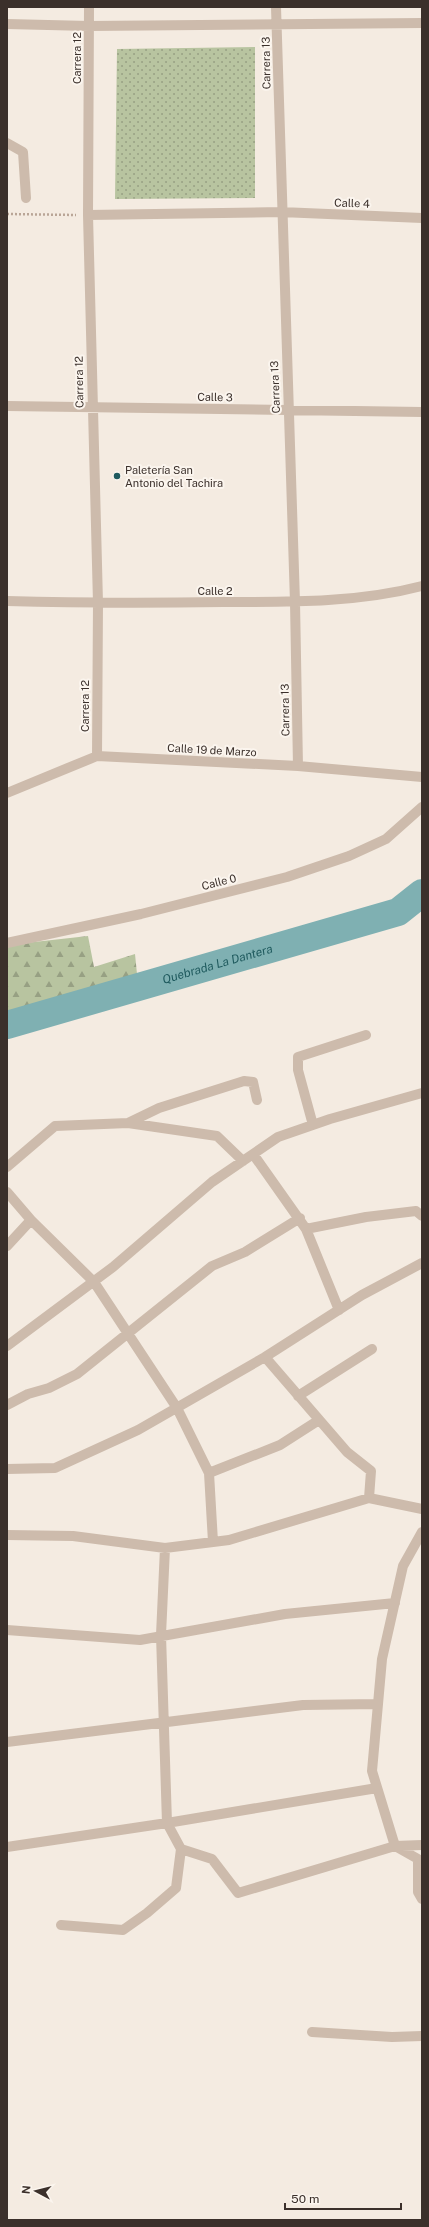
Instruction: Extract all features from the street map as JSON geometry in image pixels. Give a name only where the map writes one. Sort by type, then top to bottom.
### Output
[{"type":"street","name":"Carrera 12","points":[[89,7],[88,215],[98,603],[97,756]]},
{"type":"street","name":"Carrera 13","points":[[276,7],[281,212],[295,602],[298,766]]},
{"type":"street","points":[[7,24],[89,26],[422,23]]},
{"type":"street","points":[[7,143],[23,152],[26,198]]},
{"type":"street","name":"Calle 4","points":[[88,215],[281,212],[422,218]]},
{"type":"street","name":"Calle 3","points":[[7,406],[422,412]]},
{"type":"street","name":"Calle 2","points":[[7,601],[98,603],[295,602],[389,594],[422,586]]},
{"type":"street","name":"Calle 19 de Marzo","points":[[7,793],[97,756],[298,766],[422,777]]},
{"type":"street","name":"Calle 0","points":[[7,943],[141,914],[286,877],[349,856],[386,839],[422,807]]},
{"type":"street","points":[[313,1125],[298,1070],[298,1057],[366,1035]]},
{"type":"street","points":[[128,1123],[159,1108],[244,1081],[253,1082],[257,1100]]},
{"type":"street","points":[[7,1346],[94,1282],[212,1182],[278,1137],[313,1125],[422,1093]]},
{"type":"street","points":[[7,1167],[55,1126],[128,1123],[217,1136],[243,1161]]},
{"type":"street","points":[[253,1154],[300,1218],[306,1229],[339,1310]]},
{"type":"street","points":[[7,1192],[31,1220],[94,1282],[177,1408],[209,1473],[213,1542]]},
{"type":"street","points":[[306,1229],[366,1217],[416,1211],[422,1216]]},
{"type":"street","points":[[7,1405],[28,1394],[49,1388],[77,1374],[127,1332],[212,1266],[245,1252],[300,1218]]},
{"type":"street","points":[[7,1246],[31,1220]]},
{"type":"street","points":[[7,1469],[55,1468],[138,1430],[266,1357],[362,1295],[422,1263]]},
{"type":"street","points":[[298,1396],[372,1350]]},
{"type":"street","points":[[266,1357],[347,1452],[371,1471],[369,1498]]},
{"type":"street","points":[[209,1473],[280,1445],[319,1420]]},
{"type":"street","points":[[7,1535],[73,1536],[165,1548],[229,1540],[369,1498],[422,1509]]},
{"type":"street","points":[[422,1532],[403,1566],[382,1658],[372,1771],[395,1846],[418,1859],[418,1892],[422,1899]]},
{"type":"street","points":[[61,1925],[123,1930],[176,1888],[181,1849],[168,1823],[161,1636],[165,1548]]},
{"type":"street","points":[[7,1630],[140,1640],[285,1614],[395,1603]]},
{"type":"street","points":[[7,1742],[303,1705],[378,1704]]},
{"type":"street","points":[[7,1847],[168,1823],[377,1788]]},
{"type":"street","points":[[181,1849],[212,1859],[238,1893],[395,1846],[422,1845]]},
{"type":"street","points":[[312,2032],[422,2036]]},
{"type":"path","points":[[7,214],[88,215]]},
{"type":"green space","points":[[255,47],[255,198],[115,199],[117,49]]},
{"type":"green space","points":[[88,936],[94,967],[135,954],[137,974],[7,1021],[7,945]]},
{"type":"waterway","name":"Quebrada La Dantera","points":[[7,1025],[398,912],[422,893]]},
{"type":"place","name":"Paletería San Antonio del Tachira","points":[[117,476]]}]
